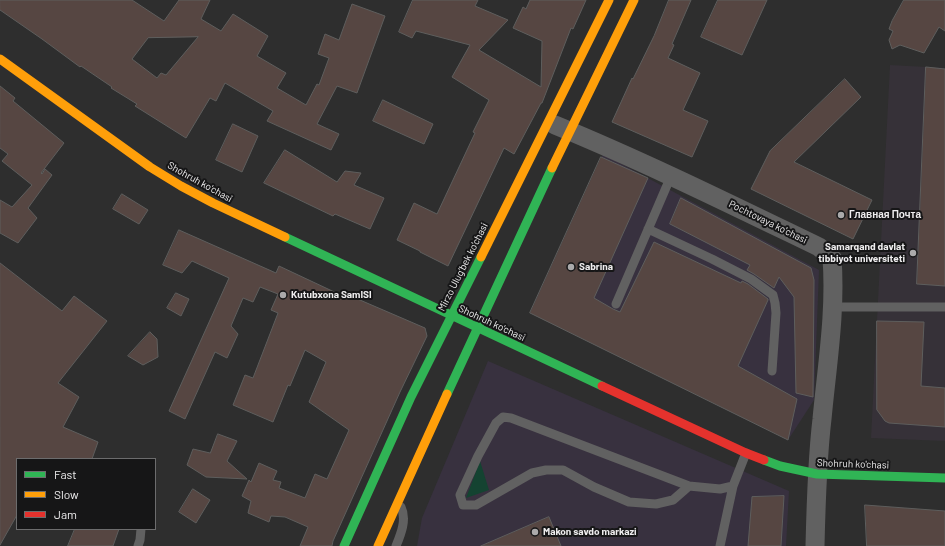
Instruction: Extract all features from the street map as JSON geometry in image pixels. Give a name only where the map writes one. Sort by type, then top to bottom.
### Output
[{"type":"main road","name":"Mirzo Ulug'bek ko'chasi","points":[[344,546],[411,397],[609,0]]},
{"type":"main road","points":[[378,546],[477,328],[634,0]]},
{"type":"main road","name":"Shohruh ko'chasi","points":[[0,60],[150,167],[213,203],[746,453],[780,466],[817,474],[945,478]]},
{"type":"street","name":"Pochtovaya ko'chasi","points":[[548,122],[671,176],[819,246],[832,258],[833,307],[819,441],[815,546]]},
{"type":"lane","points":[[616,304],[671,176]]},
{"type":"lane","points":[[648,229],[751,279],[773,295],[776,313],[772,371]]},
{"type":"lane","points":[[833,307],[945,307]]},
{"type":"lane","points":[[688,486],[673,500],[656,504],[629,502],[594,487],[563,470],[546,470],[532,474],[476,505],[463,505],[460,495],[478,456],[496,423],[503,417],[511,418],[688,486],[720,489],[733,486]]},
{"type":"lane","points":[[720,546],[733,486],[746,453]]},
{"type":"lane","points":[[396,546],[403,525],[403,511],[398,502]]},
{"type":"lane","points":[[138,546],[141,530]]},
{"type":"shaded area","name":"Samarqand davlat tibbiyot universiteti","points":[[890,65],[945,68],[945,441],[871,438]]},
{"type":"shaded area","points":[[603,154],[819,270],[814,400],[788,440],[530,313]]},
{"type":"shaded area","points":[[488,361],[789,491],[786,546],[417,546],[422,518]]},
{"type":"green space","points":[[480,461],[489,490],[466,498]]},
{"type":"building","points":[[0,0],[132,0],[164,21],[179,0],[210,0],[201,19],[221,31],[233,14],[268,36],[257,56],[286,73],[277,88],[306,105],[317,84],[319,85],[329,58],[318,54],[325,34],[339,40],[352,4],[385,16],[357,93],[337,86],[317,124],[339,134],[331,150],[267,121],[273,111],[225,83],[216,101],[210,98],[186,138],[135,106],[137,104],[111,88],[112,87],[81,66],[80,67],[0,10]],"holes":[[[198,37],[166,75],[161,73],[157,78],[132,59],[148,38]]]},
{"type":"building","points":[[413,0],[478,0],[475,6],[508,20],[479,50],[541,87],[542,41],[513,28],[523,7],[526,9],[530,0],[586,0],[573,29],[571,28],[542,103],[514,154],[504,148],[448,266],[397,240],[414,203],[437,214],[475,133],[473,132],[489,100],[452,77],[470,45],[416,31],[412,38],[399,32]]},
{"type":"building","points":[[669,0],[691,0],[672,44],[674,45],[668,58],[700,73],[683,110],[708,121],[692,157],[612,122],[632,78],[633,79],[654,36]]},
{"type":"building","points":[[718,0],[767,0],[742,55],[701,37]]},
{"type":"building","points":[[904,0],[945,0],[945,31],[939,27],[924,53],[900,45],[892,49],[889,40],[893,31],[889,29]]},
{"type":"building","points":[[926,67],[945,69],[945,286],[917,284]]},
{"type":"building","points":[[845,79],[861,97],[794,162],[872,200],[853,239],[751,189],[770,151]]},
{"type":"building","points":[[0,86],[15,98],[13,101],[64,143],[41,173],[42,174],[45,169],[52,175],[28,208],[37,218],[18,243],[0,233],[0,200],[12,207],[32,185],[2,161],[8,154],[0,148]]},
{"type":"building","points":[[383,100],[433,124],[424,144],[373,121]]},
{"type":"building","points":[[233,124],[258,136],[242,172],[216,160]]},
{"type":"building","points":[[285,150],[337,182],[345,171],[361,173],[354,185],[384,198],[370,229],[335,214],[333,216],[264,183]]},
{"type":"building","points":[[601,157],[648,178],[594,298],[620,312],[654,242],[741,283],[742,281],[748,284],[768,300],[738,366],[797,399],[788,440],[530,313]]},
{"type":"building","points":[[122,194],[148,210],[139,224],[113,209]]},
{"type":"building","points":[[681,198],[811,268],[814,280],[813,397],[796,393],[794,297],[779,277],[774,288],[747,270],[750,265],[670,224]]},
{"type":"building","points":[[179,230],[276,273],[279,266],[345,297],[346,294],[425,328],[427,336],[400,392],[332,546],[300,546],[308,527],[285,517],[271,516],[269,522],[248,513],[251,501],[242,496],[249,480],[251,482],[259,463],[277,471],[273,480],[281,482],[279,488],[305,498],[315,474],[327,479],[349,430],[309,402],[326,362],[305,350],[290,386],[288,385],[273,422],[233,405],[245,375],[253,378],[278,313],[271,310],[278,294],[260,287],[253,302],[243,298],[231,326],[238,334],[227,358],[215,352],[185,419],[169,411],[229,278],[192,261],[182,273],[163,265]]},
{"type":"building","points":[[0,263],[62,311],[74,296],[107,321],[58,383],[79,397],[63,427],[98,442],[92,458],[16,458],[16,517],[0,545]]},
{"type":"building","points":[[176,293],[189,299],[181,316],[167,308]]},
{"type":"building","points":[[877,321],[924,322],[921,386],[945,388],[945,427],[889,423],[885,421],[877,410]]},
{"type":"building","points":[[150,332],[157,339],[158,357],[143,365],[128,356]]},
{"type":"building","points":[[218,434],[237,441],[227,461],[247,479],[206,477],[187,465],[193,449],[210,453]]},
{"type":"building","points":[[193,489],[210,500],[196,523],[179,512]]},
{"type":"building","points":[[784,496],[781,546],[748,546],[752,497]]},
{"type":"building","points":[[865,505],[945,511],[945,546],[867,546]]},
{"type":"building","name":"Makon savdo markazi","points":[[549,517],[561,546],[481,546]]},
{"type":"building","points":[[75,530],[119,530],[113,546],[68,546]]},
{"type":"traffic: fast","points":[[447,394],[552,168]]},
{"type":"traffic: fast","points":[[285,237],[602,386]]},
{"type":"traffic: fast","points":[[344,546],[411,397],[481,257]]},
{"type":"traffic: fast","points":[[764,460],[780,466],[817,474],[945,478]]},
{"type":"traffic: slow","points":[[481,257],[609,0]]},
{"type":"traffic: slow","points":[[552,168],[634,0]]},
{"type":"traffic: slow","points":[[0,59],[150,167],[213,203],[285,237]]},
{"type":"traffic: slow","points":[[378,546],[447,394]]},
{"type":"traffic: jam","points":[[602,386],[764,460]]},
{"type":"place","name":"Главная Почта","points":[[841,215]]},
{"type":"place","name":"Samarqand davlat tibbiyot universiteti","points":[[913,253]]},
{"type":"place","name":"Sabrina","points":[[571,267]]},
{"type":"place","name":"Kutubxona SamISI","points":[[283,295]]},
{"type":"place","name":"Makon savdo markazi","points":[[535,532]]}]
